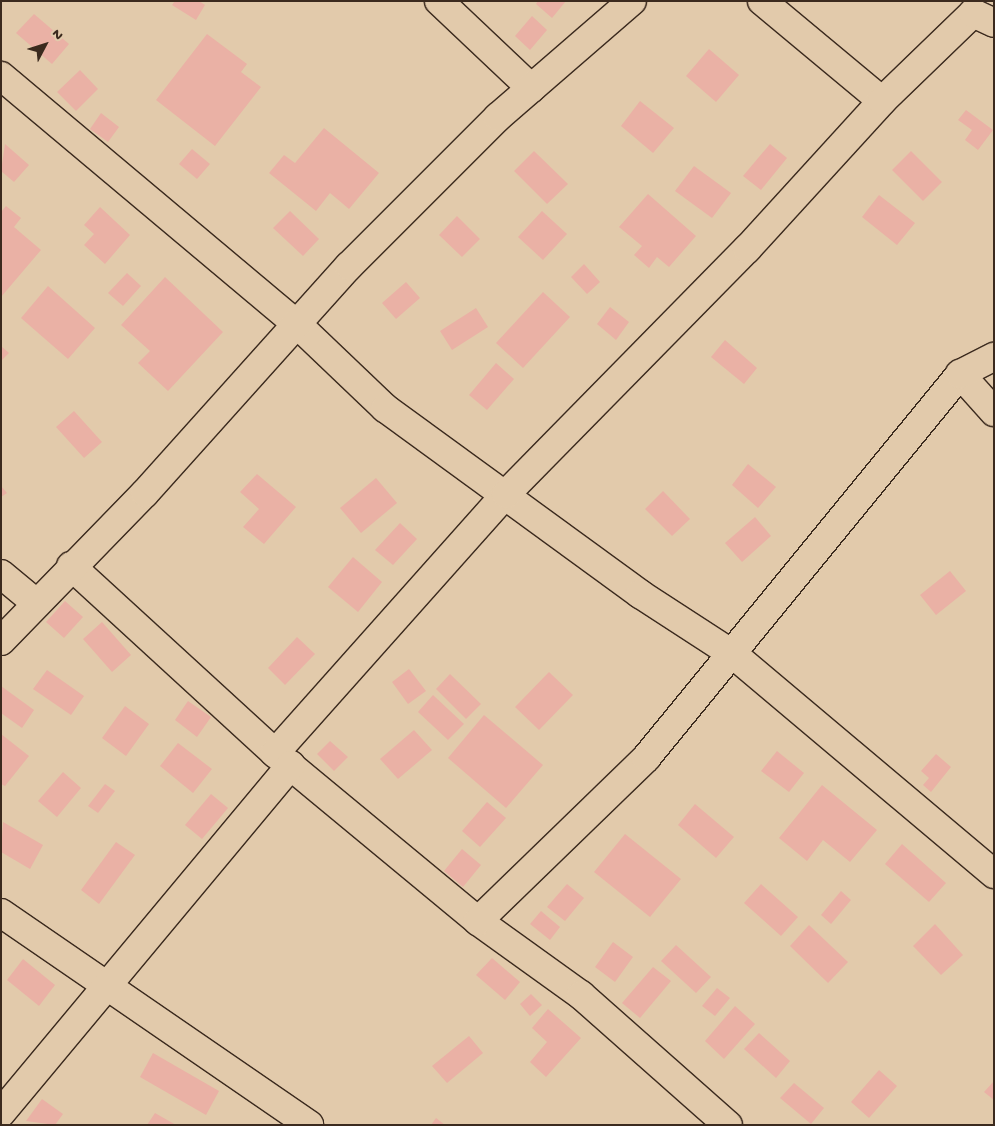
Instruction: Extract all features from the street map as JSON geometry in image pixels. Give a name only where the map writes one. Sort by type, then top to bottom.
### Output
[{"type":"street","points":[[439,1],[531,88]]},
{"type":"street","points":[[1,640],[71,566],[145,493],[356,260],[531,88],[632,1]]},
{"type":"street","points":[[762,1],[882,101]]},
{"type":"street","points":[[1,1114],[110,986],[283,759],[506,494],[747,249],[882,101],[973,13],[994,23]]},
{"type":"street","points":[[1,76],[297,324],[385,408],[506,494],[640,594],[734,655],[994,874]]},
{"type":"street","points":[[478,922],[646,758],[734,655],[960,374],[994,357]]},
{"type":"street","points":[[960,374],[994,412]]},
{"type":"street","points":[[71,566],[283,759],[478,922],[581,995],[728,1125]]},
{"type":"street","points":[[1,574],[36,603]]},
{"type":"street","points":[[1,913],[110,986],[309,1125]]},
{"type":"building","points":[[175,1],[199,1],[205,5],[196,20],[172,5]]},
{"type":"building","points":[[538,1],[566,1],[552,18],[536,4]]},
{"type":"building","points":[[34,14],[69,44],[52,64],[16,33]]},
{"type":"building","points":[[532,16],[547,30],[530,50],[515,36]]},
{"type":"building","points":[[207,34],[247,64],[241,72],[261,87],[215,146],[156,100]]},
{"type":"building","points":[[709,49],[739,75],[716,102],[686,76]]},
{"type":"building","points":[[80,70],[98,89],[76,111],[57,92]]},
{"type":"building","points":[[640,101],[674,128],[653,153],[621,126]]},
{"type":"building","points":[[966,110],[993,130],[978,150],[965,140],[972,130],[958,120]]},
{"type":"building","points":[[101,113],[119,127],[108,142],[90,129]]},
{"type":"building","points":[[324,128],[379,173],[349,209],[330,193],[316,211],[269,173],[284,155],[295,163]]},
{"type":"building","points":[[5,144],[29,165],[14,182],[1,171]]},
{"type":"building","points":[[770,144],[787,158],[761,190],[743,176]]},
{"type":"building","points":[[192,149],[210,164],[197,179],[179,164]]},
{"type":"building","points":[[534,151],[568,184],[547,204],[514,171]]},
{"type":"building","points":[[911,151],[942,182],[923,201],[892,170]]},
{"type":"building","points":[[694,166],[731,193],[712,218],[675,191]]},
{"type":"building","points":[[648,194],[696,236],[669,267],[657,257],[649,268],[634,255],[642,246],[619,227]]},
{"type":"building","points":[[879,195],[915,223],[897,245],[862,217]]},
{"type":"building","points":[[6,206],[21,218],[14,227],[41,250],[1,297],[1,212]]},
{"type":"building","points":[[100,207],[130,235],[105,264],[84,245],[94,234],[84,225]]},
{"type":"building","points":[[290,211],[319,239],[303,256],[273,228]]},
{"type":"building","points":[[542,211],[567,234],[543,260],[518,237]]},
{"type":"building","points":[[457,216],[480,239],[462,257],[439,235]]},
{"type":"building","points":[[584,264],[600,282],[587,294],[571,277]]},
{"type":"building","points":[[127,273],[141,286],[123,306],[108,293]]},
{"type":"building","points":[[165,277],[223,332],[168,391],[138,363],[150,351],[121,325]]},
{"type":"building","points":[[406,282],[420,298],[396,319],[382,303]]},
{"type":"building","points":[[48,286],[95,328],[68,359],[21,318]]},
{"type":"building","points":[[543,292],[570,317],[523,368],[496,343]]},
{"type":"building","points":[[610,307],[629,322],[616,340],[597,324]]},
{"type":"building","points":[[476,308],[488,327],[452,350],[440,331]]},
{"type":"building","points":[[725,340],[757,368],[744,384],[711,357]]},
{"type":"building","points":[[1,346],[9,353],[1,361]]},
{"type":"building","points":[[496,363],[514,379],[487,410],[469,395]]},
{"type":"building","points":[[74,411],[102,442],[84,458],[56,427]]},
{"type":"building","points":[[748,464],[776,487],[758,508],[732,485]]},
{"type":"building","points":[[257,474],[296,507],[264,544],[243,527],[259,509],[240,492]]},
{"type":"building","points":[[376,478],[397,503],[361,533],[340,508]]},
{"type":"building","points":[[1,486],[7,493],[1,497]]},
{"type":"building","points":[[663,491],[690,519],[672,536],[645,509]]},
{"type":"building","points":[[755,517],[771,536],[742,562],[725,543]]},
{"type":"building","points":[[400,523],[417,539],[393,565],[375,550]]},
{"type":"building","points":[[353,557],[382,582],[358,612],[328,587]]},
{"type":"building","points":[[950,571],[966,591],[936,615],[920,595]]},
{"type":"building","points":[[65,601],[83,617],[64,638],[46,622]]},
{"type":"building","points":[[102,622],[131,655],[112,672],[83,639]]},
{"type":"building","points":[[297,637],[315,654],[285,685],[268,668]]},
{"type":"building","points":[[409,669],[426,691],[408,704],[392,682]]},
{"type":"building","points":[[47,670],[84,696],[71,715],[33,689]]},
{"type":"building","points":[[549,672],[573,695],[539,730],[515,707]]},
{"type":"building","points":[[450,674],[481,704],[466,719],[436,689]]},
{"type":"building","points":[[1,686],[34,710],[22,728],[1,713]]},
{"type":"building","points":[[433,695],[464,724],[448,740],[418,712]]},
{"type":"building","points":[[188,701],[211,717],[197,737],[175,720]]},
{"type":"building","points":[[125,706],[149,724],[126,756],[102,738]]},
{"type":"building","points":[[484,715],[543,765],[506,808],[448,758]]},
{"type":"building","points":[[414,730],[432,750],[398,779],[380,759]]},
{"type":"building","points":[[1,734],[29,756],[5,786],[1,784]]},
{"type":"building","points":[[330,741],[348,757],[334,771],[317,754]]},
{"type":"building","points":[[178,743],[212,769],[193,793],[160,766]]},
{"type":"building","points":[[777,751],[804,773],[789,792],[761,771]]},
{"type":"building","points":[[936,754],[951,767],[931,792],[923,785],[929,778],[921,771]]},
{"type":"building","points":[[63,772],[81,788],[57,817],[38,801]]},
{"type":"building","points":[[105,784],[115,791],[98,813],[88,806]]},
{"type":"building","points":[[822,785],[877,830],[850,862],[823,840],[807,861],[779,838]]},
{"type":"building","points":[[211,794],[228,808],[202,839],[185,825]]},
{"type":"building","points":[[487,802],[506,818],[480,847],[462,831]]},
{"type":"building","points":[[695,804],[734,837],[716,858],[678,825]]},
{"type":"building","points":[[3,822],[43,845],[30,869],[1,852]]},
{"type":"building","points":[[625,834],[681,879],[650,917],[594,872]]},
{"type":"building","points":[[116,842],[135,855],[99,904],[81,890]]},
{"type":"building","points":[[902,844],[946,883],[929,902],[885,864]]},
{"type":"building","points":[[462,849],[481,865],[463,887],[444,871]]},
{"type":"building","points":[[567,884],[584,898],[565,921],[547,907]]},
{"type":"building","points":[[761,884],[798,917],[781,936],[744,903]]},
{"type":"building","points":[[841,891],[851,900],[831,924],[821,915]]},
{"type":"building","points":[[541,911],[560,927],[550,940],[530,924]]},
{"type":"building","points":[[935,924],[963,955],[941,975],[913,946]]},
{"type":"building","points":[[809,925],[848,962],[828,983],[790,946]]},
{"type":"building","points":[[613,942],[633,957],[615,982],[595,967]]},
{"type":"building","points":[[676,945],[711,977],[696,993],[661,961]]},
{"type":"building","points":[[492,958],[520,982],[505,1000],[476,975]]},
{"type":"building","points":[[23,959],[55,985],[39,1006],[7,980]]},
{"type":"building","points":[[653,967],[671,981],[640,1018],[622,1003]]},
{"type":"building","points":[[717,988],[730,998],[715,1016],[702,1006]]},
{"type":"building","points":[[531,994],[542,1005],[530,1016],[520,1004]]},
{"type":"building","points":[[735,1006],[755,1024],[724,1059],[705,1041]]},
{"type":"building","points":[[548,1009],[581,1038],[546,1077],[530,1062],[547,1042],[532,1028]]},
{"type":"building","points":[[759,1033],[790,1061],[776,1078],[744,1049]]},
{"type":"building","points":[[469,1036],[483,1053],[447,1083],[432,1066]]},
{"type":"building","points":[[153,1053],[219,1091],[206,1115],[140,1077]]},
{"type":"building","points":[[879,1070],[897,1086],[869,1118],[851,1102]]},
{"type":"building","points":[[994,1081],[994,1100],[984,1092]]},
{"type":"building","points":[[794,1083],[824,1108],[811,1124],[780,1098]]},
{"type":"building","points":[[42,1099],[63,1114],[55,1125],[26,1121]]},
{"type":"building","points":[[155,1113],[176,1125],[147,1125]]},
{"type":"building","points":[[436,1118],[445,1125],[431,1125]]}]
